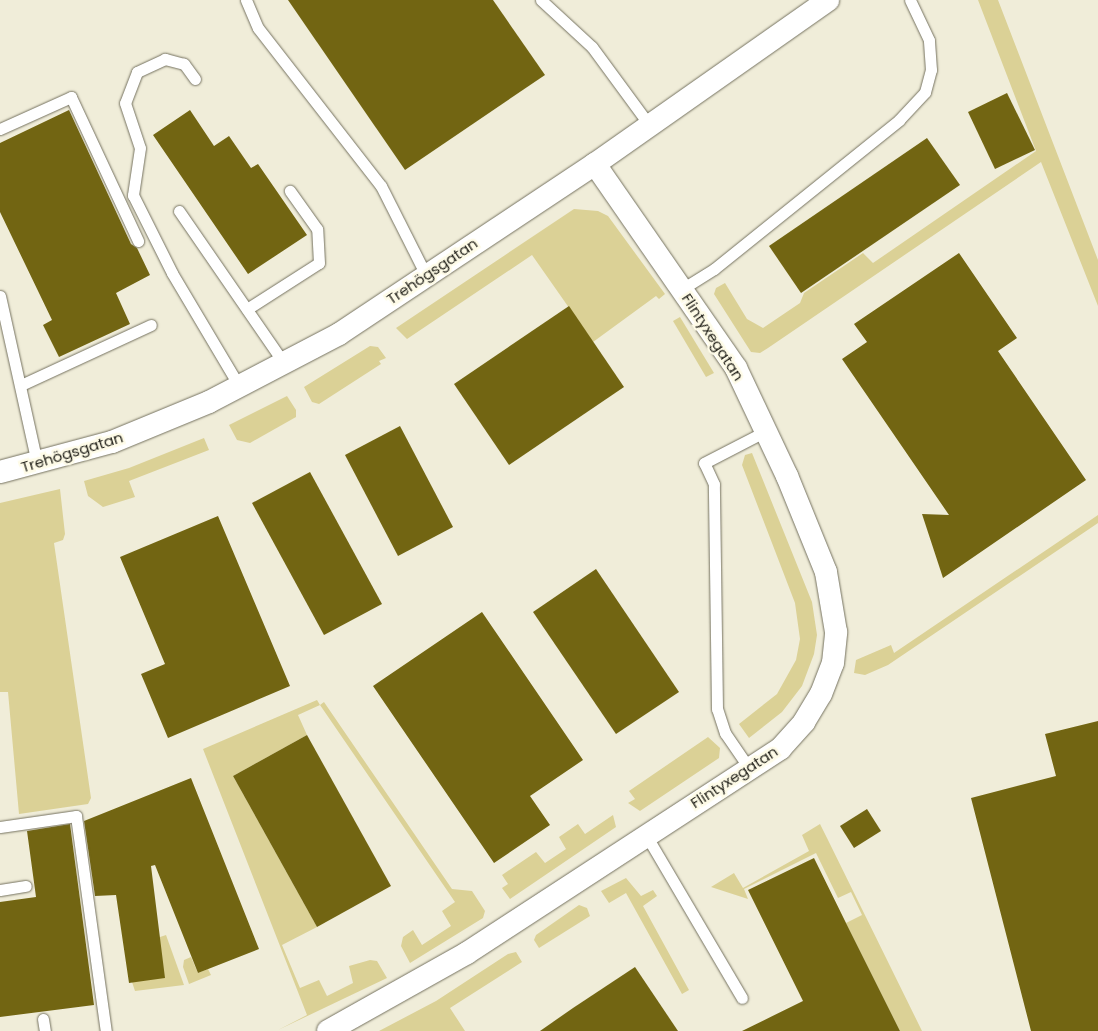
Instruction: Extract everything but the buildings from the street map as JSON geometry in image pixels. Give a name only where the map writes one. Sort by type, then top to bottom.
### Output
[{"type":"street","name":"Trehögsgatan","points":[[0,472],[37,464],[112,442],[209,402],[339,334],[595,164],[828,0]]},
{"type":"street","name":"Flintyxegatan","points":[[328,1031],[467,953],[646,834],[780,749],[804,722],[821,694],[833,663],[836,632],[826,572],[766,431],[736,368],[595,164]]},
{"type":"lane","points":[[246,0],[258,28],[381,186],[426,275]]},
{"type":"lane","points":[[541,0],[592,47],[650,126]]},
{"type":"lane","points":[[682,290],[714,270],[891,126],[925,92],[931,70],[929,40],[910,0]]},
{"type":"lane","points":[[195,79],[184,64],[165,58],[137,72],[125,103],[140,148],[133,195],[172,273],[239,386]]},
{"type":"lane","points":[[0,129],[71,97],[138,241]]},
{"type":"lane","points":[[247,309],[319,263],[317,229],[290,191]]},
{"type":"lane","points":[[178,211],[284,363]]},
{"type":"lane","points":[[0,296],[37,464]]},
{"type":"lane","points":[[21,385],[151,325]]},
{"type":"lane","points":[[749,768],[725,733],[717,709],[714,484],[704,463],[766,431]]},
{"type":"lane","points":[[0,827],[76,816],[106,1031]]},
{"type":"lane","points":[[646,834],[742,998]]},
{"type":"lane","points":[[0,890],[26,886]]},
{"type":"shaded area","points":[[978,0],[998,0],[1098,260],[1098,306],[1041,162],[768,348],[760,353],[751,352],[714,294],[716,288],[725,283],[747,319],[763,328],[800,303],[804,293],[863,253],[873,263],[1036,151]]},
{"type":"shaded area","points":[[574,209],[598,211],[608,216],[665,294],[659,299],[656,296],[593,342],[532,255],[407,339],[396,328]]},
{"type":"shaded area","points":[[680,317],[714,373],[706,377],[673,321]]},
{"type":"shaded area","points":[[370,346],[378,347],[386,358],[379,361],[381,364],[319,404],[312,402],[304,387]]},
{"type":"shaded area","points":[[287,396],[296,410],[296,417],[250,443],[237,440],[229,425]]},
{"type":"shaded area","points":[[204,438],[209,450],[129,481],[135,497],[103,507],[88,496],[84,481],[129,468]]},
{"type":"shaded area","points":[[752,453],[812,602],[817,635],[814,654],[802,686],[782,712],[749,738],[739,724],[777,694],[796,660],[800,639],[795,603],[742,465],[745,455]]},
{"type":"shaded area","points":[[60,489],[65,534],[63,540],[54,543],[91,798],[88,804],[19,814],[8,692],[0,692],[0,503]]},
{"type":"shaded area","points":[[1098,515],[1098,523],[888,665],[865,675],[854,673],[856,660],[891,645],[894,653]]},
{"type":"shaded area","points":[[317,700],[320,705],[298,715],[307,735],[233,776],[317,927],[282,945],[300,988],[319,980],[327,996],[353,983],[349,966],[370,960],[377,961],[387,978],[278,1030],[307,1015],[203,749]]},
{"type":"shaded area","points":[[324,702],[452,889],[472,891],[485,911],[483,918],[410,963],[401,946],[403,937],[413,930],[422,945],[451,926],[442,911],[455,902],[320,705]]},
{"type":"shaded area","points":[[708,737],[720,748],[719,758],[640,811],[628,803],[635,799],[629,791]]},
{"type":"shaded area","points":[[613,815],[616,827],[510,899],[502,888],[508,884],[502,875],[536,852],[545,863],[566,849],[559,837],[578,824],[585,834]]},
{"type":"shaded area","points":[[820,824],[922,1031],[900,1031],[846,923],[862,915],[851,892],[838,898],[816,853],[744,889],[748,899],[711,887],[734,873],[743,888],[809,851],[802,835]]},
{"type":"shaded area","points":[[626,878],[641,896],[653,890],[657,896],[643,906],[689,990],[682,994],[626,893],[609,903],[601,891]]},
{"type":"shaded area","points":[[579,905],[587,908],[590,916],[539,948],[534,940],[536,935]]},
{"type":"shaded area","points":[[166,935],[184,985],[135,991],[132,982],[160,937]]},
{"type":"shaded area","points":[[516,952],[522,962],[450,1008],[465,1031],[379,1031],[436,1001],[508,954]]},
{"type":"shaded area","points":[[191,957],[198,973],[208,969],[211,975],[189,984],[183,967],[184,960]]}]
